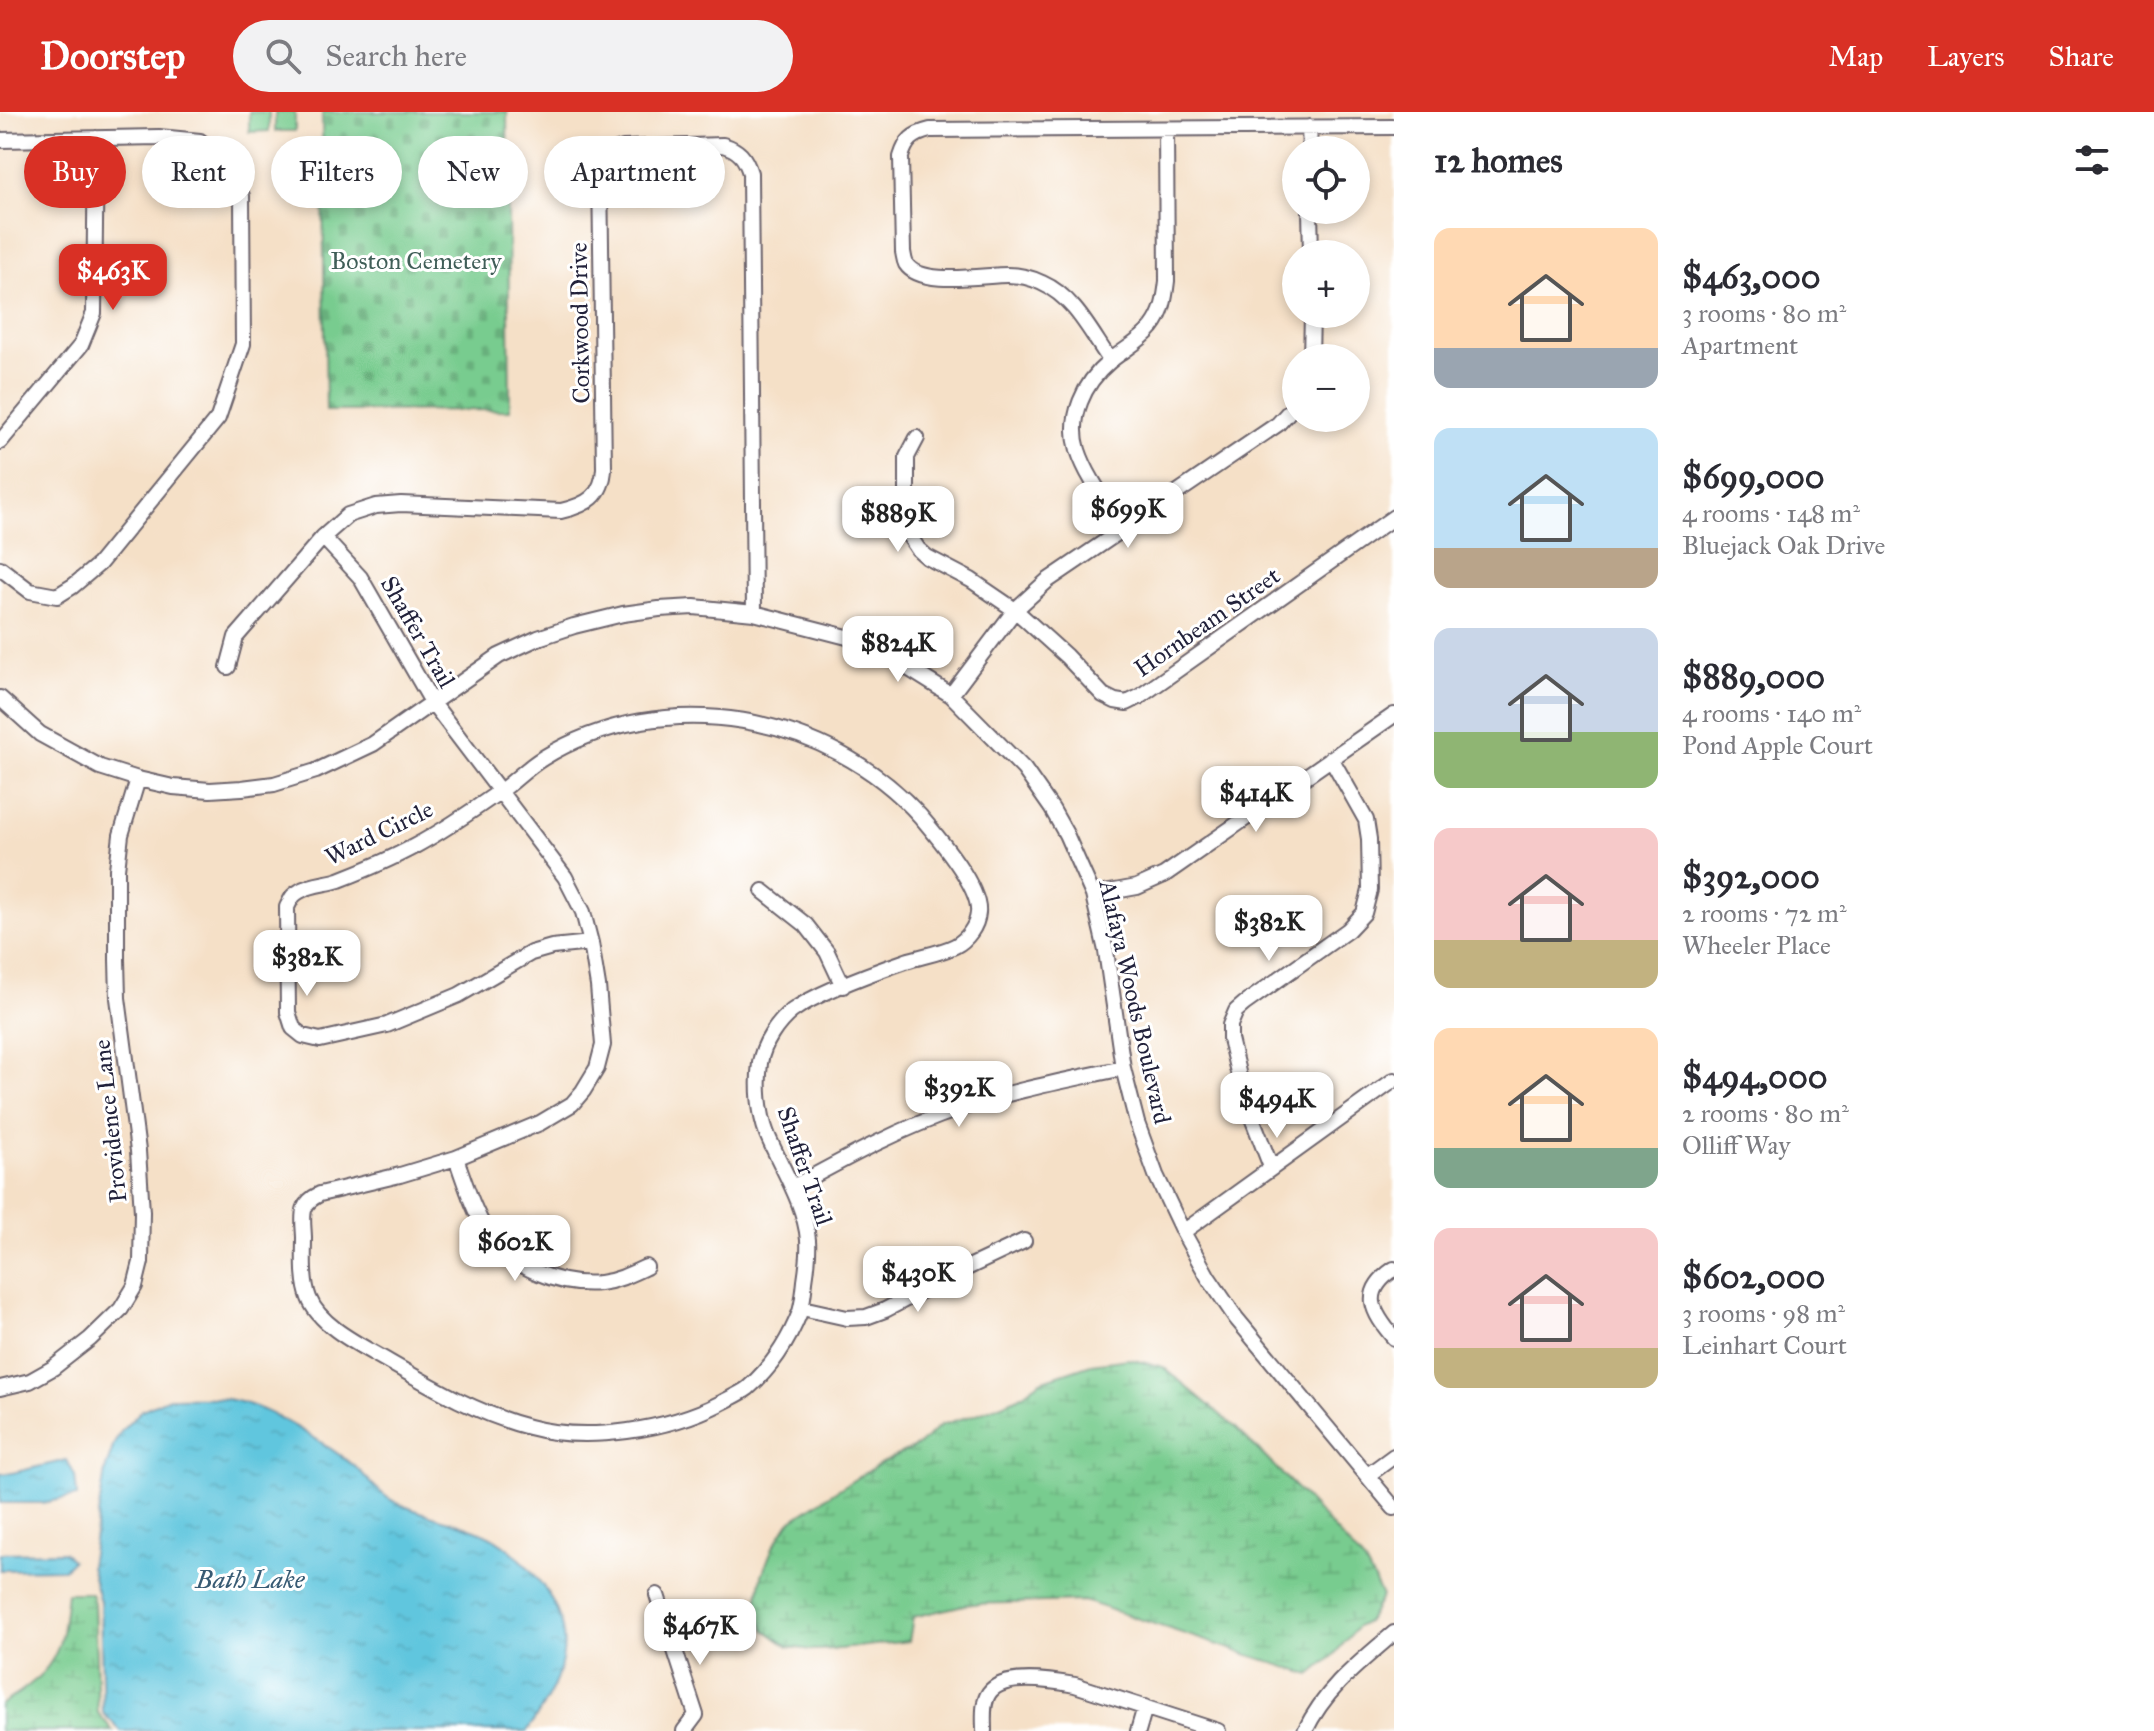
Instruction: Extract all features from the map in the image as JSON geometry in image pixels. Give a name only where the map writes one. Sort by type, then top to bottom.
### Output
[{"type":"street","points":[[1309,127],[1309,136]]},
{"type":"street","points":[[1110,360],[1071,304],[1044,283],[1010,275],[933,278],[920,274],[907,264],[903,252],[901,157],[905,143],[917,133],[930,130],[1394,127]]},
{"type":"street","points":[[1124,530],[1086,470],[1077,447],[1075,426],[1084,391],[1093,376],[1140,339],[1153,326],[1164,306],[1167,281],[1166,129]]},
{"type":"street","points":[[0,568],[30,591],[57,596],[99,564],[218,418],[243,344],[242,196],[229,164],[200,141],[126,138]]},
{"type":"street","points":[[0,140],[24,140]]},
{"type":"street","name":"Corkwood Drive","points":[[228,667],[236,637],[323,537],[348,515],[376,506],[401,504],[561,511],[581,506],[594,496],[604,482],[600,171],[604,160],[613,151],[623,148],[723,145],[737,150],[746,159],[750,173],[754,613]]},
{"type":"street","points":[[0,442],[81,345],[94,313],[95,208]]},
{"type":"street","points":[[951,695],[1015,610],[1047,581],[1282,420]]},
{"type":"street","points":[[917,438],[907,457],[907,523],[910,537],[927,557],[971,580],[1015,610]]},
{"type":"street","name":"Hornbeam Street","points":[[1015,610],[1103,695],[1127,703],[1394,517]]},
{"type":"street","name":"Shaffer Trail","points":[[323,537],[360,577],[432,702],[565,877],[583,912],[591,943],[603,1045],[597,1068],[583,1091],[572,1104],[540,1123],[456,1158],[309,1199],[303,1211],[305,1279],[310,1301],[337,1330],[446,1395],[487,1414],[534,1429],[581,1433],[634,1431],[667,1424],[706,1410],[745,1390],[776,1359],[802,1308],[808,1237],[793,1187],[765,1129],[758,1089],[761,1055],[771,1035],[790,1013],[843,986],[958,945],[971,931],[978,913],[976,896],[945,844],[903,796],[857,762],[813,739],[765,724],[717,717],[664,718],[617,728],[581,739],[541,759],[501,791]]},
{"type":"street","name":"Alafaya Woods Boulevard","points":[[0,698],[40,734],[100,767],[173,787],[210,790],[274,784],[316,771],[373,744],[499,656],[538,638],[623,614],[694,607],[754,613],[847,637],[887,655],[951,695],[1024,769],[1052,809],[1093,895],[1106,951],[1123,1068],[1137,1123],[1183,1232],[1236,1318],[1394,1508]]},
{"type":"street","points":[[1093,895],[1137,887],[1164,875],[1394,715]]},
{"type":"street","points":[[1271,1167],[1244,1097],[1230,1039],[1230,1025],[1236,1011],[1244,1004],[1348,930],[1364,913],[1370,890],[1366,820],[1331,758]]},
{"type":"street","name":"Providence Lane","points":[[0,1388],[30,1381],[53,1368],[90,1339],[121,1309],[135,1286],[141,1262],[138,1151],[118,998],[117,960],[117,869],[121,835],[138,779]]},
{"type":"street","name":"Ward Circle","points":[[501,791],[419,844],[333,882],[304,888],[292,897],[287,907],[288,1012],[293,1028],[303,1036],[320,1040],[387,1025],[459,995],[531,953],[552,947],[591,943]]},
{"type":"street","points":[[763,891],[806,925],[827,952],[843,986]]},
{"type":"street","points":[[793,1187],[878,1141],[962,1107],[1123,1068]]},
{"type":"street","points":[[1183,1232],[1394,1080]]},
{"type":"street","points":[[456,1158],[478,1216],[489,1235],[505,1254],[530,1270],[565,1281],[597,1283],[623,1278],[646,1267]]},
{"type":"street","points":[[802,1308],[847,1318],[866,1317],[1024,1241]]},
{"type":"street","points":[[1394,1269],[1381,1278],[1372,1300],[1379,1320],[1394,1338]]},
{"type":"street","points":[[1368,1475],[1394,1456]]},
{"type":"street","points":[[657,1595],[696,1715],[684,1731]]},
{"type":"street","points":[[1305,1731],[1315,1709],[1333,1689],[1356,1664],[1394,1633]]},
{"type":"street","points":[[984,1731],[984,1704],[988,1694],[997,1685],[1008,1681],[1055,1681],[1075,1685],[1218,1731]]},
{"type":"street","points":[[1138,1731],[1145,1707]]},
{"type":"green space","points":[[249,112],[269,112],[269,131],[249,132]]},
{"type":"green space","points":[[275,112],[295,112],[295,131],[275,131]]},
{"type":"green space","name":"Boston Cemetery","points":[[322,112],[507,112],[507,136],[418,136],[418,208],[508,208],[510,410],[326,411],[323,208],[402,208],[402,136],[322,136]]},
{"type":"green space","points":[[1129,1359],[1163,1367],[1235,1427],[1365,1563],[1382,1596],[1368,1621],[1357,1627],[1333,1656],[1310,1675],[1084,1601],[968,1604],[913,1617],[909,1641],[839,1649],[789,1647],[765,1630],[756,1608],[762,1575],[773,1547],[789,1522],[880,1464],[919,1445],[941,1425],[1019,1397],[1041,1381],[1091,1364]]},
{"type":"green space","points":[[67,1593],[91,1593],[94,1603],[98,1713],[113,1731],[0,1731],[0,1705],[35,1680],[56,1653]]},
{"type":"water","name":"Bath Lake","points":[[169,1398],[228,1399],[264,1411],[297,1427],[342,1456],[393,1501],[485,1534],[517,1556],[548,1593],[563,1633],[559,1671],[552,1690],[527,1731],[121,1731],[103,1713],[100,1602],[90,1566],[105,1471],[114,1444],[122,1430],[142,1410]]},
{"type":"water","points":[[67,1460],[75,1476],[77,1496],[42,1503],[0,1503],[0,1474]]},
{"type":"water","points":[[64,1552],[72,1561],[64,1569],[0,1570],[0,1553]]}]
